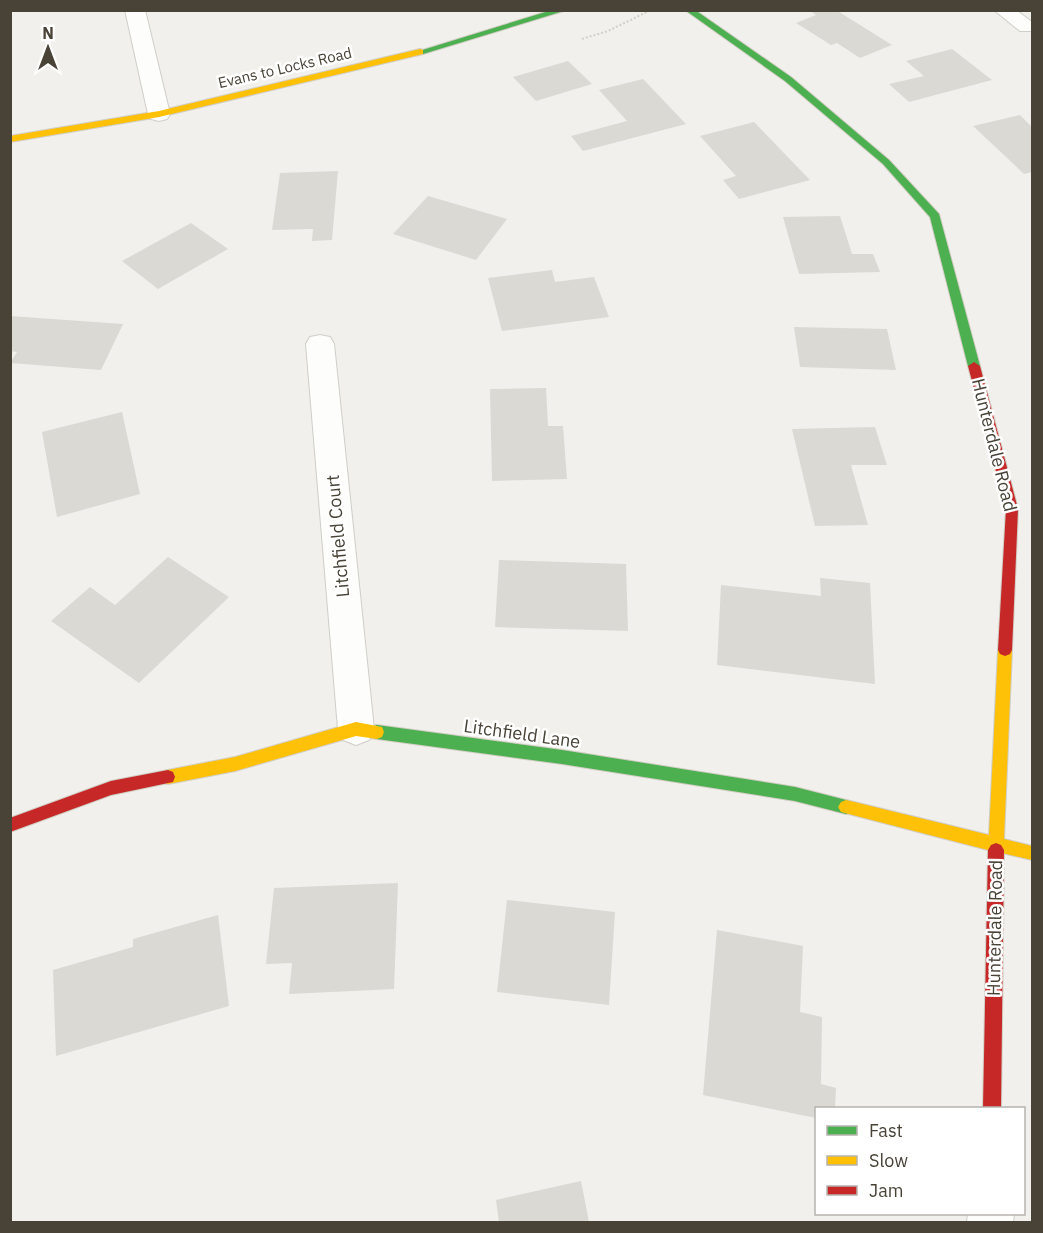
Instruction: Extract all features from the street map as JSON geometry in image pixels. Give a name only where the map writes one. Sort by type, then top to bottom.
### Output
[{"type":"street","points":[[135,10],[159,114]]},
{"type":"street","name":"Evans to Locks Road","points":[[10,139],[159,114],[398,59],[563,10]]},
{"type":"street","name":"Hunterdale Road","points":[[689,10],[788,78],[886,162],[935,216],[1012,509],[996,844],[992,1107]]},
{"type":"street","name":"Litchfield Court","points":[[320,344],[356,729]]},
{"type":"street","name":"Litchfield Lane","points":[[10,825],[111,788],[235,764],[356,729],[562,757],[795,794],[1032,853]]},
{"type":"lane","points":[[1003,10],[1027,27]]},
{"type":"building","points":[[809,10],[836,10],[892,45],[860,58],[837,43],[831,45],[796,23],[816,15]]},
{"type":"building","points":[[952,49],[992,80],[909,102],[889,84],[924,76],[906,61]]},
{"type":"building","points":[[568,61],[592,84],[536,101],[513,77]]},
{"type":"building","points":[[643,79],[686,124],[583,151],[571,136],[627,121],[599,90]]},
{"type":"building","points":[[1020,115],[1032,127],[1032,172],[1024,174],[973,126]]},
{"type":"building","points":[[754,122],[810,180],[739,199],[723,180],[736,176],[700,136]]},
{"type":"building","points":[[338,171],[332,240],[312,241],[313,229],[272,230],[280,173]]},
{"type":"building","points":[[428,196],[507,219],[476,260],[393,234]]},
{"type":"building","points":[[840,216],[852,254],[873,254],[880,272],[799,274],[783,217]]},
{"type":"building","points":[[191,223],[228,249],[158,289],[122,261]]},
{"type":"building","points":[[552,270],[555,282],[594,277],[609,317],[502,331],[488,278]]},
{"type":"building","points":[[10,316],[123,324],[101,370],[10,363],[17,352],[10,351]]},
{"type":"building","points":[[794,327],[887,329],[896,370],[800,367]]},
{"type":"building","points":[[546,388],[548,426],[563,426],[567,479],[492,481],[490,389]]},
{"type":"building","points":[[122,412],[140,494],[57,517],[42,432]]},
{"type":"building","points":[[875,427],[887,465],[851,465],[868,525],[815,526],[792,429]]},
{"type":"building","points":[[168,557],[229,597],[139,683],[51,621],[90,587],[115,605]]},
{"type":"building","points":[[499,560],[626,564],[628,631],[495,627]]},
{"type":"building","points":[[820,578],[870,583],[875,684],[717,665],[721,585],[821,596]]},
{"type":"building","points":[[398,883],[394,989],[289,994],[292,963],[266,964],[274,888]]},
{"type":"building","points":[[507,900],[615,912],[609,1005],[497,992]]},
{"type":"building","points":[[218,915],[229,1006],[56,1056],[53,970],[133,947],[133,939]]},
{"type":"building","points":[[717,930],[803,946],[800,1012],[822,1017],[821,1084],[836,1088],[835,1107],[815,1107],[815,1118],[703,1095]]},
{"type":"building","points":[[581,1181],[589,1222],[499,1222],[496,1200]]},
{"type":"traffic: fast","points":[[420,52],[563,10]]},
{"type":"traffic: fast","points":[[689,10],[788,79],[886,162],[935,216],[974,366]]},
{"type":"traffic: fast","points":[[377,732],[562,757],[795,794],[846,807]]},
{"type":"traffic: slow","points":[[10,139],[159,114],[420,52]]},
{"type":"traffic: slow","points":[[996,850],[1005,650]]},
{"type":"traffic: slow","points":[[168,777],[235,764],[356,729],[377,732]]},
{"type":"traffic: slow","points":[[846,807],[1032,853]]},
{"type":"traffic: jam","points":[[974,366],[1012,509],[1005,650]]},
{"type":"traffic: jam","points":[[10,825],[111,788],[168,777]]},
{"type":"traffic: jam","points":[[992,1107],[996,850]]}]
